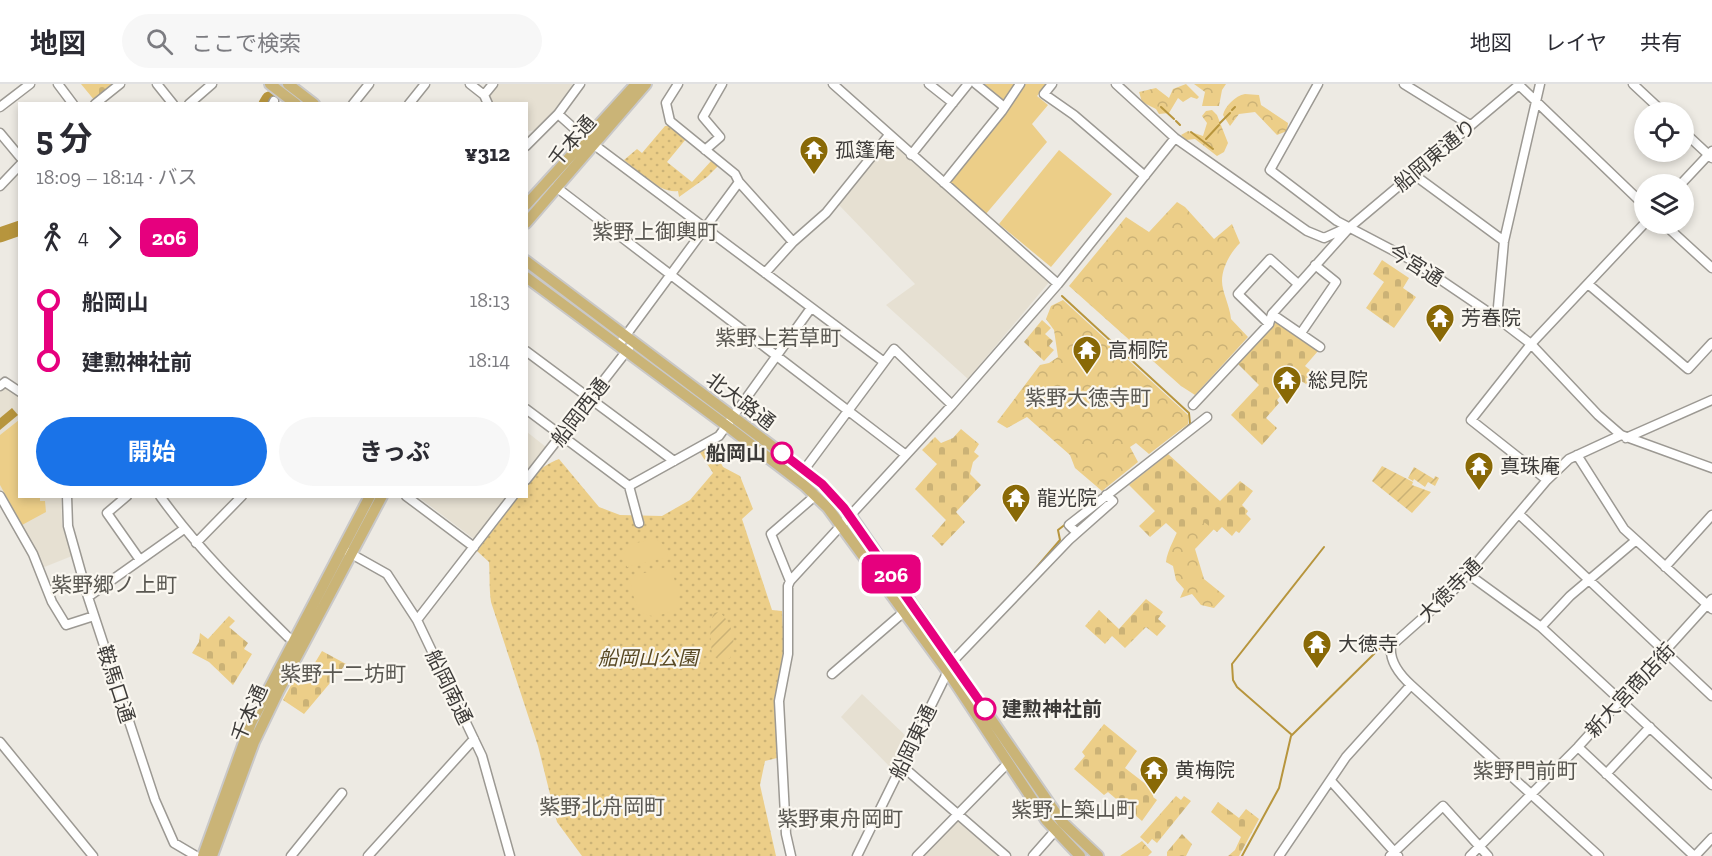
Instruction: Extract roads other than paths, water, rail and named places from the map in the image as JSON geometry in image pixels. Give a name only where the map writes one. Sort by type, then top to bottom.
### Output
[{"type":"main road","points":[[270,84],[293,102]]},
{"type":"main road","points":[[288,84],[311,102]]},
{"type":"main road","name":"千本通","points":[[528,221],[636,84]]},
{"type":"main road","name":"千本通","points":[[528,202],[646,84]]},
{"type":"main road","name":"北大路通","points":[[528,263],[626,345]]},
{"type":"main road","name":"北大路通","points":[[528,278],[822,484],[851,516],[1062,822],[1098,856]]},
{"type":"main road","name":"北大路通","points":[[729,421],[816,495],[842,525],[948,672],[1007,764],[1055,831],[1080,856]]},
{"type":"main road","name":"千本通","points":[[347,552],[369,498]]},
{"type":"main road","name":"千本通","points":[[203,856],[251,723],[298,643],[347,552],[381,498]]},
{"type":"main road","name":"千本通","points":[[212,856],[254,742],[298,643]]},
{"type":"street","points":[[0,107],[30,84]]},
{"type":"street","points":[[58,84],[72,102]]},
{"type":"street","points":[[98,102],[120,84]]},
{"type":"street","points":[[157,84],[171,102]]},
{"type":"street","points":[[191,102],[212,84]]},
{"type":"street","points":[[355,102],[369,84]]},
{"type":"street","points":[[411,102],[425,84]]},
{"type":"street","points":[[470,84],[486,99],[492,84]]},
{"type":"street","points":[[678,84],[666,103],[670,121],[735,174],[739,182],[793,242]]},
{"type":"street","points":[[705,150],[720,137],[703,117],[722,84]]},
{"type":"street","points":[[929,84],[953,103]]},
{"type":"street","points":[[911,155],[968,84]]},
{"type":"street","points":[[976,84],[1003,106]]},
{"type":"street","points":[[944,183],[1002,111],[1003,106],[1020,84]]},
{"type":"street","points":[[1052,84],[1044,94],[1074,115],[1145,176]]},
{"type":"street","points":[[1116,84],[1175,138],[1314,235],[1324,238],[1350,227]]},
{"type":"street","name":"今宮通","points":[[1318,84],[1270,170],[1337,221],[1413,261],[1497,318],[1531,344],[1598,415],[1624,436],[1712,468]]},
{"type":"street","points":[[1404,84],[1470,125]]},
{"type":"street","points":[[1497,318],[1504,241],[1534,102],[1540,84]]},
{"type":"street","points":[[1633,84],[1652,102]]},
{"type":"street","points":[[530,136],[558,114],[578,85]]},
{"type":"street","points":[[1519,85],[1534,102],[1634,196]]},
{"type":"street","name":"船岡東通り","points":[[1350,227],[1519,85]]},
{"type":"street","points":[[838,86],[911,155],[1058,284]]},
{"type":"street","points":[[558,114],[590,142],[884,362]]},
{"type":"street","points":[[0,133],[18,156]]},
{"type":"street","points":[[765,273],[793,242],[826,213],[889,135]]},
{"type":"street","points":[[791,856],[786,834],[779,701],[788,654],[788,586],[790,581],[952,405],[1058,284],[1175,138]]},
{"type":"street","points":[[1691,174],[1711,155],[1694,140]]},
{"type":"street","points":[[0,186],[18,167]]},
{"type":"street","points":[[1413,174],[1504,241]]},
{"type":"street","name":"船岡西通","points":[[528,477],[590,398],[670,274],[739,182]]},
{"type":"street","points":[[556,187],[906,455]]},
{"type":"street","points":[[1193,405],[1269,324],[1272,314],[1350,227]]},
{"type":"street","points":[[1547,480],[1471,420],[1531,344],[1635,234]]},
{"type":"street","points":[[1675,234],[1712,268]]},
{"type":"street","points":[[1269,324],[1238,294],[1270,259],[1298,284]]},
{"type":"street","points":[[1301,333],[1336,282],[1315,265]]},
{"type":"street","points":[[1588,284],[1688,369],[1712,343]]},
{"type":"street","points":[[629,486],[719,436],[811,308]]},
{"type":"street","points":[[1272,314],[1320,347]]},
{"type":"street","points":[[804,470],[894,349],[952,405]]},
{"type":"street","points":[[528,352],[674,461]]},
{"type":"street","points":[[0,386],[5,382],[18,391]]},
{"type":"street","name":"大徳寺通","points":[[1411,685],[1400,675],[1391,646],[1452,592],[1520,515],[1547,480],[1569,459],[1712,400]]},
{"type":"street","points":[[528,410],[629,486],[639,523]]},
{"type":"street","points":[[1077,532],[1069,525],[1092,507],[1109,498],[1207,417]]},
{"type":"street","points":[[1577,455],[1624,529],[1635,541],[1710,604]]},
{"type":"street","points":[[790,581],[771,534],[816,495]]},
{"type":"street","points":[[0,496],[33,554],[52,602],[66,625],[94,616]]},
{"type":"street","name":"鞍馬口通","points":[[67,498],[68,525],[88,597],[170,835],[179,848],[196,856]]},
{"type":"street","points":[[126,498],[107,513],[140,560]]},
{"type":"street","points":[[161,498],[196,543],[250,600],[298,643]]},
{"type":"street","points":[[196,543],[240,498]]},
{"type":"street","points":[[409,498],[474,547]]},
{"type":"street","points":[[417,620],[511,498]]},
{"type":"street","name":"船岡東通","points":[[857,856],[953,661],[1077,532],[1099,514],[1109,498]]},
{"type":"street","points":[[1092,507],[1099,514]]},
{"type":"street","points":[[1520,515],[1712,696]]},
{"type":"street","points":[[1665,567],[1712,515]]},
{"type":"street","points":[[88,597],[183,529]]},
{"type":"street","points":[[1541,627],[1570,596],[1635,541]]},
{"type":"street","name":"船岡南通","points":[[347,552],[387,574],[417,620],[482,756],[510,856]]},
{"type":"street","points":[[1468,574],[1541,627],[1712,785]]},
{"type":"street","name":"新大宮商店街","points":[[1470,856],[1578,747],[1710,604]]},
{"type":"street","points":[[832,674],[905,611]]},
{"type":"street","points":[[1279,856],[1346,757],[1411,685],[1599,856]]},
{"type":"street","points":[[1606,774],[1650,727]]},
{"type":"street","points":[[368,856],[474,739]]},
{"type":"street","points":[[0,742],[93,856]]},
{"type":"street","points":[[1578,747],[1695,856],[1712,838]]},
{"type":"street","points":[[917,856],[1007,764]]},
{"type":"street","points":[[902,765],[1006,856]]},
{"type":"street","points":[[1331,781],[1394,855],[1443,806],[1488,856]]},
{"type":"street","points":[[291,856],[342,793]]},
{"type":"street","points":[[1033,856],[1055,831]]},
{"type":"waterway","points":[[1161,107],[1174,119]]},
{"type":"waterway","points":[[1232,110],[1235,107]]},
{"type":"waterway","points":[[1220,123],[1230,113]]},
{"type":"waterway","points":[[1176,121],[1180,125]]},
{"type":"waterway","points":[[1206,139],[1219,125]]},
{"type":"waterway","points":[[1191,132],[1213,149]]},
{"type":"waterway","points":[[0,235],[18,229]]},
{"type":"waterway","points":[[1062,296],[1189,413],[1190,424],[1173,439]]},
{"type":"waterway","points":[[1029,576],[1060,540],[1058,530],[1067,523]]},
{"type":"waterway","points":[[1292,735],[1237,687],[1233,680],[1232,664],[1324,547]]},
{"type":"waterway","points":[[1242,856],[1279,788],[1291,736],[1381,647]]},
{"type":"place","name":"孤篷庵","points":[[814,176]]},
{"type":"place","name":"芳春院","points":[[1440,344]]},
{"type":"place","name":"高桐院","points":[[1087,376]]},
{"type":"place","name":"総見院","points":[[1287,406]]},
{"type":"place","name":"船岡山","points":[[782,453]]},
{"type":"place","name":"真珠庵","points":[[1479,492]]},
{"type":"place","name":"龍光院","points":[[1016,524]]},
{"type":"place","name":"大徳寺","points":[[1317,670]]},
{"type":"place","name":"建勲神社前","points":[[985,709]]},
{"type":"place","name":"黄梅院","points":[[1154,796]]},
{"type":"district","name":"紫野上御輿町","points":[[655,231]]},
{"type":"district","name":"紫野上若草町","points":[[778,337]]},
{"type":"district","name":"紫野大徳寺町","points":[[1088,397]]},
{"type":"district","name":"紫野郷ノ上町","points":[[114,584]]},
{"type":"district","name":"紫野十二坊町","points":[[343,673]]},
{"type":"district","name":"紫野門前町","points":[[1525,770]]},
{"type":"district","name":"紫野北舟岡町","points":[[602,806]]},
{"type":"district","name":"紫野上築山町","points":[[1074,809]]},
{"type":"district","name":"紫野東舟岡町","points":[[840,818]]},
{"type":"park label","name":"船岡山公園","points":[[648,658]]}]
